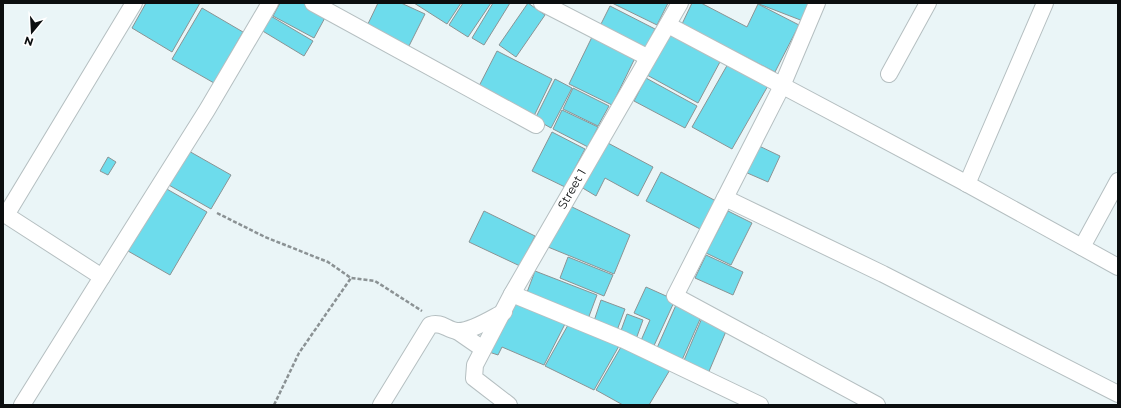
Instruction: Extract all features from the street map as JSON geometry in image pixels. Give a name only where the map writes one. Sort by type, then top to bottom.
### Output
[{"type":"street","points":[[102,277],[5,214],[134,3]]},
{"type":"street","points":[[22,405],[207,110],[270,3]]},
{"type":"street","points":[[313,3],[536,125]]},
{"type":"street","points":[[542,3],[647,57]]},
{"type":"street","name":"Street 1","points":[[509,405],[474,378],[475,365],[504,312],[512,294],[647,57],[668,25],[680,3]]},
{"type":"street","points":[[817,3],[782,86],[675,296],[877,405]]},
{"type":"street","points":[[889,74],[928,3]]},
{"type":"street","points":[[968,184],[1045,3]]},
{"type":"street","points":[[668,25],[968,184],[1118,267]]},
{"type":"street","points":[[1082,247],[1118,181]]},
{"type":"street","points":[[725,198],[883,274],[1118,394]]},
{"type":"street","points":[[512,294],[624,340],[760,405]]},
{"type":"street","points":[[458,331],[477,326],[504,312]]},
{"type":"street","points":[[381,405],[430,325],[437,323],[458,331],[483,349]]},
{"type":"path","points":[[217,214],[266,237],[328,262],[351,278],[375,281],[418,308],[437,323]]},
{"type":"path","points":[[274,405],[299,353],[351,278]]},
{"type":"building","points":[[146,3],[200,3],[172,52],[132,28]]},
{"type":"building","points":[[280,3],[307,3],[327,14],[314,38],[273,16]]},
{"type":"building","points":[[378,3],[401,3],[425,14],[408,48],[366,28]]},
{"type":"building","points":[[414,3],[461,3],[447,24]]},
{"type":"building","points":[[463,3],[491,3],[468,37],[449,25]]},
{"type":"building","points":[[493,3],[510,3],[484,45],[472,38]]},
{"type":"building","points":[[528,3],[545,15],[516,57],[499,45]]},
{"type":"building","points":[[612,3],[668,3],[657,25]]},
{"type":"building","points":[[692,3],[701,3],[747,27],[758,4],[799,25],[775,72],[682,24]]},
{"type":"building","points":[[759,3],[809,3],[803,21]]},
{"type":"building","points":[[610,6],[655,29],[645,49],[600,26]]},
{"type":"building","points":[[202,8],[243,32],[214,83],[172,59]]},
{"type":"building","points":[[269,15],[313,41],[304,56],[261,30]]},
{"type":"building","points":[[670,33],[721,60],[698,103],[647,75]]},
{"type":"building","points":[[592,37],[635,58],[612,105],[569,84]]},
{"type":"building","points":[[497,51],[552,79],[533,118],[477,90]]},
{"type":"building","points":[[729,62],[769,84],[732,149],[692,127]]},
{"type":"building","points":[[646,78],[697,106],[685,128],[634,101]]},
{"type":"building","points":[[555,79],[572,88],[551,128],[535,119]]},
{"type":"building","points":[[573,88],[609,106],[598,126],[563,109]]},
{"type":"building","points":[[562,110],[598,127],[588,147],[553,129]]},
{"type":"building","points":[[552,132],[585,149],[565,187],[532,171]]},
{"type":"building","points":[[606,142],[653,167],[638,196],[605,178],[596,196],[581,187]]},
{"type":"building","points":[[757,145],[780,156],[768,182],[745,172]]},
{"type":"building","points":[[187,150],[231,175],[211,209],[167,184]]},
{"type":"building","points":[[108,157],[116,162],[108,175],[100,171]]},
{"type":"building","points":[[661,172],[716,201],[702,230],[646,201]]},
{"type":"building","points":[[165,188],[207,212],[170,275],[128,251]]},
{"type":"building","points":[[570,206],[630,235],[614,274],[548,247]]},
{"type":"building","points":[[484,211],[535,236],[520,266],[469,242]]},
{"type":"building","points":[[728,211],[752,223],[731,265],[706,253]]},
{"type":"building","points":[[706,255],[743,272],[733,295],[695,278]]},
{"type":"building","points":[[568,257],[613,275],[604,296],[560,278]]},
{"type":"building","points":[[535,271],[597,295],[588,319],[526,295]]},
{"type":"building","points":[[646,287],[675,300],[652,350],[639,345],[650,320],[634,313]]},
{"type":"building","points":[[601,300],[625,309],[616,333],[593,324]]},
{"type":"building","points":[[514,303],[565,324],[544,365],[502,347],[498,355],[486,351]]},
{"type":"building","points":[[676,305],[701,317],[682,360],[657,348]]},
{"type":"building","points":[[627,314],[643,320],[635,342],[619,336]]},
{"type":"building","points":[[702,318],[727,329],[707,376],[682,365]]},
{"type":"building","points":[[568,325],[619,346],[594,390],[545,366]]},
{"type":"building","points":[[621,347],[671,368],[649,405],[623,405],[596,390]]}]
